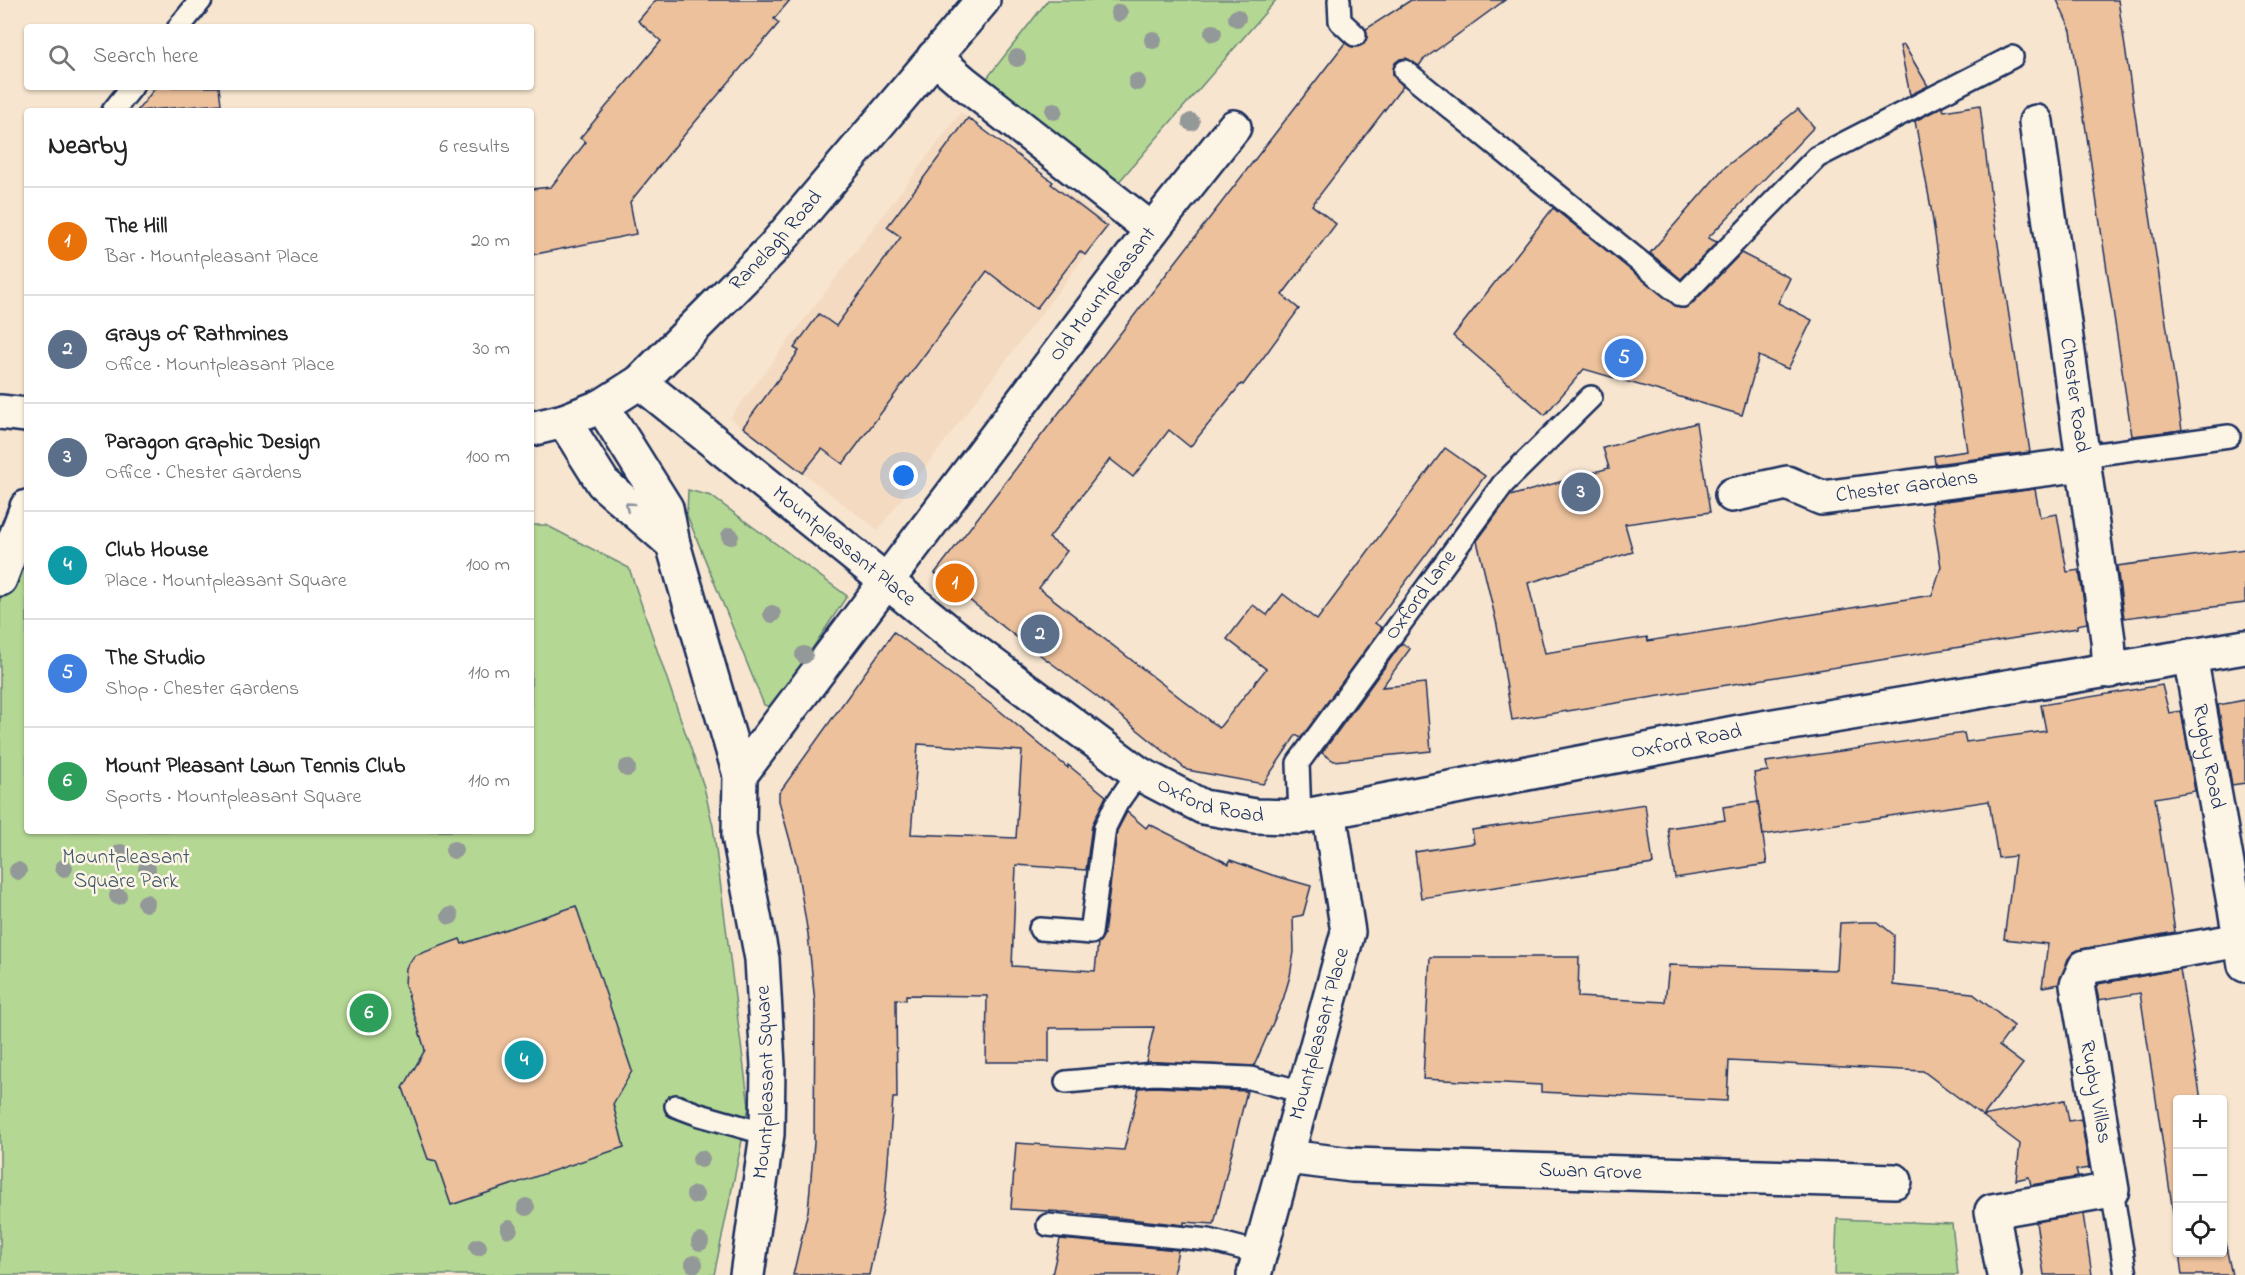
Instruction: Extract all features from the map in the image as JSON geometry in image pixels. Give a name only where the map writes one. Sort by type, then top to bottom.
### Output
[{"type":"street","name":"Ranelagh Road","points":[[534,428],[564,421],[602,406],[640,382],[773,248],[983,0]]},
{"type":"street","name":"Old Mountpleasant","points":[[886,581],[1152,230],[934,57]]},
{"type":"street","name":"Chester Road","points":[[2036,122],[2108,640],[2110,671]]},
{"type":"street","points":[[1152,230],[1234,127]]},
{"type":"street","name":"Mountpleasant Place","points":[[640,382],[954,636],[1138,773]]},
{"type":"street","points":[[602,406],[666,508],[673,544],[740,775]]},
{"type":"street","points":[[0,412],[24,415]]},
{"type":"street","points":[[564,421],[603,483],[673,544]]},
{"type":"street","name":"Chester Gardens","points":[[1732,495],[1787,483],[1822,498],[2083,460]]},
{"type":"street","points":[[0,579],[24,515]]},
{"type":"street","points":[[740,775],[886,581]]},
{"type":"street","name":"Oxford Road","points":[[1138,773],[1203,807],[1255,816],[1314,814],[1750,730],[2245,647]]},
{"type":"street","name":"Rugby Road","points":[[2190,656],[2243,952]]},
{"type":"street","name":"Mountpleasant Square","points":[[740,775],[739,836],[762,959],[768,1066],[767,1134],[747,1275]]},
{"type":"street","name":"Mountpleasant Place","points":[[1257,1264],[1306,1093],[1348,932],[1314,814]]},
{"type":"street","name":"Rugby Villas","points":[[2112,1190],[2077,985],[2085,967],[2243,952]]},
{"type":"street","name":"Swan Grove","points":[[1287,1157],[1352,1165],[1895,1181]]},
{"type":"street","points":[[2004,1275],[1992,1211],[2112,1190]]},
{"type":"lane","points":[[181,24],[201,0]]},
{"type":"lane","points":[[1339,0],[1340,21],[1355,35]]},
{"type":"lane","points":[[1405,71],[1682,296],[1817,157],[2012,57]]},
{"type":"lane","points":[[115,108],[130,90]]},
{"type":"lane","name":"Oxford Lane","points":[[1314,814],[1298,763],[1503,484],[1591,397]]},
{"type":"lane","points":[[2083,460],[2229,436]]},
{"type":"lane","points":[[1040,929],[1091,933],[1105,827],[1117,803],[1138,773]]},
{"type":"lane","points":[[1066,1082],[1154,1074],[1250,1078],[1306,1093]]},
{"type":"lane","points":[[676,1106],[767,1134]]},
{"type":"lane","points":[[2112,1190],[2126,1275]]},
{"type":"lane","points":[[1047,1225],[1209,1240],[1257,1264]]},
{"type":"shaded area","points":[[961,112],[1109,224],[878,530],[730,418]]},
{"type":"green space","points":[[1048,0],[1276,0],[1117,184],[984,82]]},
{"type":"green space","points":[[688,490],[711,496],[847,596],[773,708],[764,705],[687,515]]},
{"type":"green space","name":"Mountpleasant Square Park","points":[[534,525],[546,525],[629,568],[704,787],[713,826],[749,1107],[714,1275],[0,1275],[0,600],[24,538],[24,834],[534,834]]},
{"type":"green space","points":[[1837,1219],[1952,1224],[1958,1275],[1835,1275]]},
{"type":"building","points":[[656,0],[790,0],[774,19],[779,23],[630,202],[636,234],[534,254],[534,189],[551,187],[586,142],[580,138],[661,41],[638,21]]},
{"type":"building","points":[[1411,0],[1505,0],[1423,60],[1419,66],[1406,58],[1395,63],[1393,75],[1403,86],[1312,205],[1336,224],[1282,295],[1299,309],[1243,385],[1241,384],[1190,447],[1169,430],[1133,477],[1110,459],[1049,538],[1067,551],[1039,588],[1219,728],[1266,669],[1227,639],[1253,605],[1267,615],[1283,594],[1317,620],[1445,448],[1485,476],[1375,623],[1382,628],[1301,738],[1296,735],[1263,784],[1187,770],[1096,696],[935,573],[1345,43],[1353,47],[1364,44],[1367,37],[1366,29]]},
{"type":"building","points":[[2057,0],[2118,0],[2182,430],[2132,436],[2071,31]]},
{"type":"building","points":[[1904,45],[1928,86],[1910,95],[1900,46]]},
{"type":"building","points":[[154,90],[219,90],[221,104],[139,108]]},
{"type":"building","points":[[1980,105],[1991,199],[2030,452],[1935,464],[1934,456],[1967,451],[1931,208],[1915,121],[1942,107],[1944,111]]},
{"type":"building","points":[[1798,109],[1814,127],[1708,238],[1717,242],[1681,279],[1650,253],[1723,169]]},
{"type":"building","points":[[968,118],[1053,182],[1051,184],[1107,227],[1085,255],[1080,251],[1036,309],[987,271],[843,464],[822,449],[803,473],[743,427],[799,351],[794,348],[819,314],[836,326],[901,237],[887,227]]},
{"type":"building","points":[[1553,208],[1679,308],[1691,305],[1741,253],[1790,278],[1778,303],[1812,320],[1788,369],[1759,356],[1742,415],[1584,369],[1545,415],[1453,336]]},
{"type":"building","points":[[1696,423],[1710,512],[1625,524],[1633,552],[1528,583],[1545,653],[1647,637],[1648,641],[1932,595],[1941,567],[1931,503],[2035,489],[2040,517],[2057,514],[2067,572],[2079,570],[2087,623],[2077,625],[2077,628],[1512,720],[1497,625],[1477,541],[1510,496],[1609,468],[1603,448]]},
{"type":"building","points":[[2245,549],[2245,603],[2124,618],[2117,566]]},
{"type":"building","points":[[894,632],[1000,711],[1068,768],[1068,765],[1106,796],[1092,825],[1086,870],[1016,865],[1012,966],[1095,971],[1098,943],[1104,935],[1117,831],[1127,812],[1146,828],[1149,824],[1229,864],[1230,860],[1311,886],[1303,915],[1293,917],[1294,952],[1290,976],[1283,1000],[1254,1066],[1146,1062],[1154,1027],[1049,1028],[1049,1062],[986,1062],[987,996],[906,995],[906,1000],[896,999],[897,1098],[893,1098],[885,1199],[869,1275],[793,1275],[808,1211],[814,1143],[815,1003],[808,934],[796,862],[779,801],[779,793]],"holes":[[[918,744],[1022,751],[1016,838],[911,834]]]},
{"type":"building","points":[[1402,643],[1410,649],[1382,687],[1425,683],[1431,751],[1334,761],[1322,753]]},
{"type":"building","points":[[2162,685],[2169,713],[2181,711],[2195,791],[2155,798],[2175,932],[2074,952],[2068,959],[2059,984],[2042,987],[2048,944],[2004,939],[2015,856],[1998,858],[1989,801],[1763,835],[1754,773],[1768,771],[1766,762],[1964,733],[1966,742],[2046,731],[2041,705]]},
{"type":"building","points":[[2245,700],[2245,783],[2232,785],[2218,705]]},
{"type":"building","points":[[1758,802],[1767,864],[1675,878],[1668,828],[1725,820],[1723,807]]},
{"type":"building","points":[[1645,804],[1653,864],[1421,898],[1415,852],[1474,843],[1472,830]]},
{"type":"building","points":[[576,906],[632,1071],[613,1104],[624,1147],[451,1205],[436,1161],[428,1159],[403,1088],[425,1050],[405,985],[406,968],[414,956],[460,939],[462,944]]},
{"type":"building","points":[[1878,922],[1894,935],[1893,985],[1972,993],[2014,1026],[1999,1046],[2023,1064],[1983,1116],[2065,1100],[2069,1121],[2081,1119],[2089,1168],[2076,1170],[2078,1177],[2031,1185],[2029,1177],[2016,1180],[2020,1144],[1923,1071],[1729,1061],[1727,1101],[1541,1092],[1541,1085],[1423,1079],[1430,957],[1579,957],[1578,997],[1665,1002],[1669,965],[1837,970],[1840,923]]},
{"type":"building","points":[[2180,969],[2200,1095],[2173,1095],[2173,1212],[2140,993],[2099,1000],[2096,987],[2098,984]]},
{"type":"building","points":[[1139,1088],[1247,1091],[1214,1224],[1184,1222],[1184,1225],[1066,1212],[1011,1209],[1016,1143],[1124,1150]]},
{"type":"building","points":[[2083,1214],[2092,1275],[2044,1275],[2036,1222]]},
{"type":"building","points":[[1060,1239],[1178,1250],[1173,1275],[1052,1275]]},
{"type":"building","points":[[2227,1252],[2232,1275],[2182,1275],[2180,1257],[2227,1257]]},
{"type":"place","name":"The Studio","points":[[1624,358]]},
{"type":"place","name":"Paragon Graphic Design","points":[[1581,492]]},
{"type":"place","name":"The Hill","points":[[955,583]]},
{"type":"place","name":"Grays of Rathmines","points":[[1040,634]]},
{"type":"place","name":"Mount Pleasant Lawn Tennis Club","points":[[369,1013]]},
{"type":"place","name":"Club House","points":[[524,1060]]}]
